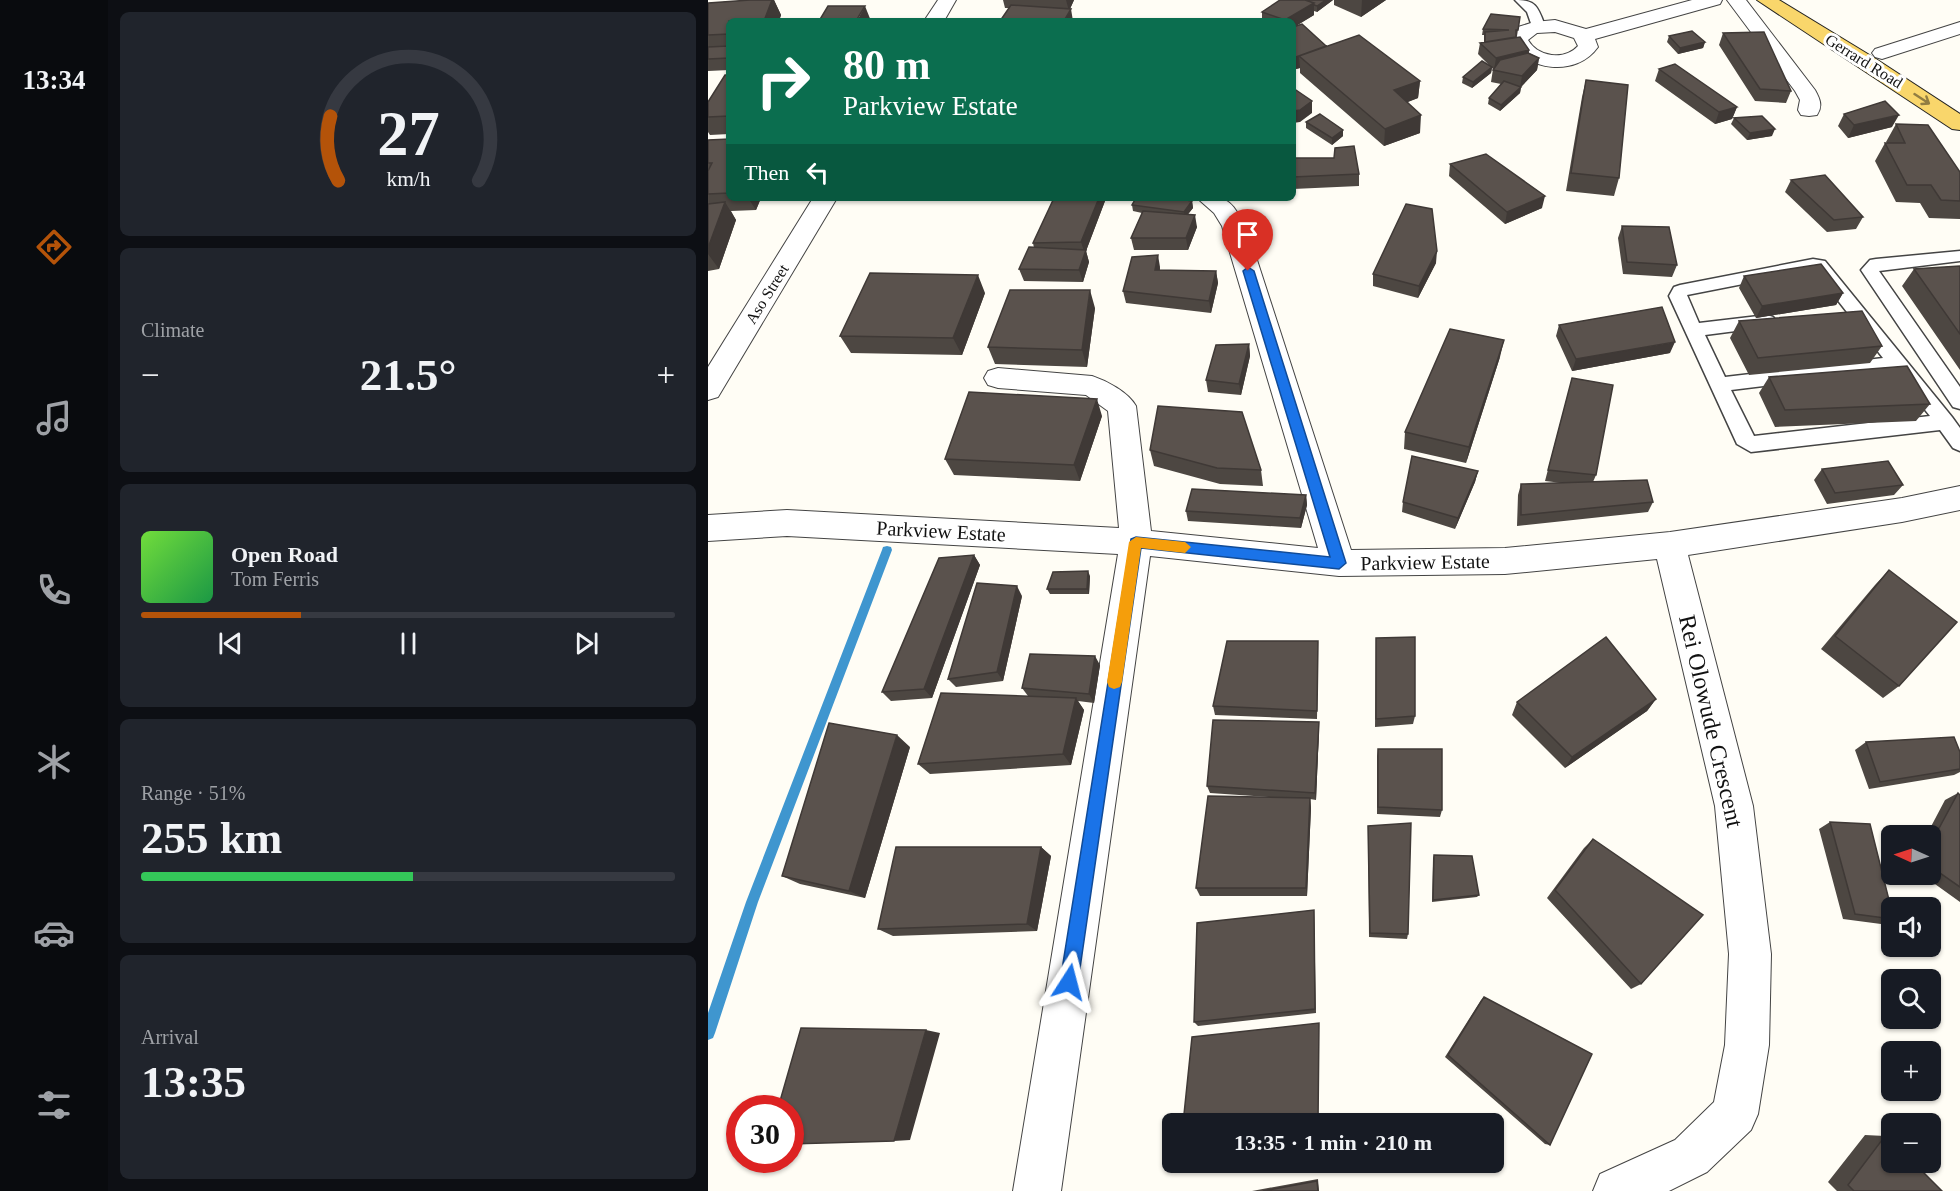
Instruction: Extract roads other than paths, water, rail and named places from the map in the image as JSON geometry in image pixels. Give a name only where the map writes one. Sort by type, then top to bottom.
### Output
[{"type":"main road","name":"Gerrard Road","points":[[1766,0],[1960,124]]},
{"type":"main road","points":[[1794,0],[1882,53],[1960,105]]},
{"type":"street","points":[[936,18],[947,0]]},
{"type":"street","points":[[1583,36],[1713,0]]},
{"type":"street","points":[[1736,0],[1805,90],[1810,100],[1809,110]]},
{"type":"street","points":[[1538,26],[1566,28],[1583,36],[1588,47],[1578,57],[1557,61],[1526,52],[1518,40],[1526,30],[1538,26]]},
{"type":"street","points":[[1882,53],[1960,28]]},
{"type":"street","name":"Aso Street","points":[[708,390],[823,201]]},
{"type":"street","points":[[1213,201],[1223,208],[1234,226],[1339,563]]},
{"type":"street","points":[[998,378],[1092,386],[1122,406],[1136,542],[1037,1191]]},
{"type":"street","name":"Parkview Estate","points":[[708,528],[787,523],[1136,542],[1339,563],[1505,561],[1670,545],[1902,510],[1960,498]]},
{"type":"street","name":"Rei Olowude Crescent","points":[[1617,1191],[1691,1156],[1736,1114],[1747,1045],[1750,954],[1734,806],[1670,545]]},
{"type":"lane","points":[[1521,0],[1533,10],[1538,26]]},
{"type":"lane","points":[[1960,256],[1876,264],[1870,270],[1960,402]]},
{"type":"lane","points":[[1945,422],[1751,444],[1744,439],[1678,296],[1680,291],[1812,264],[1819,265],[1945,422],[1960,443]]},
{"type":"lane","points":[[1833,314],[1856,311]]},
{"type":"lane","points":[[1694,330],[1786,319]]},
{"type":"lane","points":[[1719,385],[1897,363]]},
{"type":"waterway","points":[[708,1033],[752,902],[887,550]]}]
